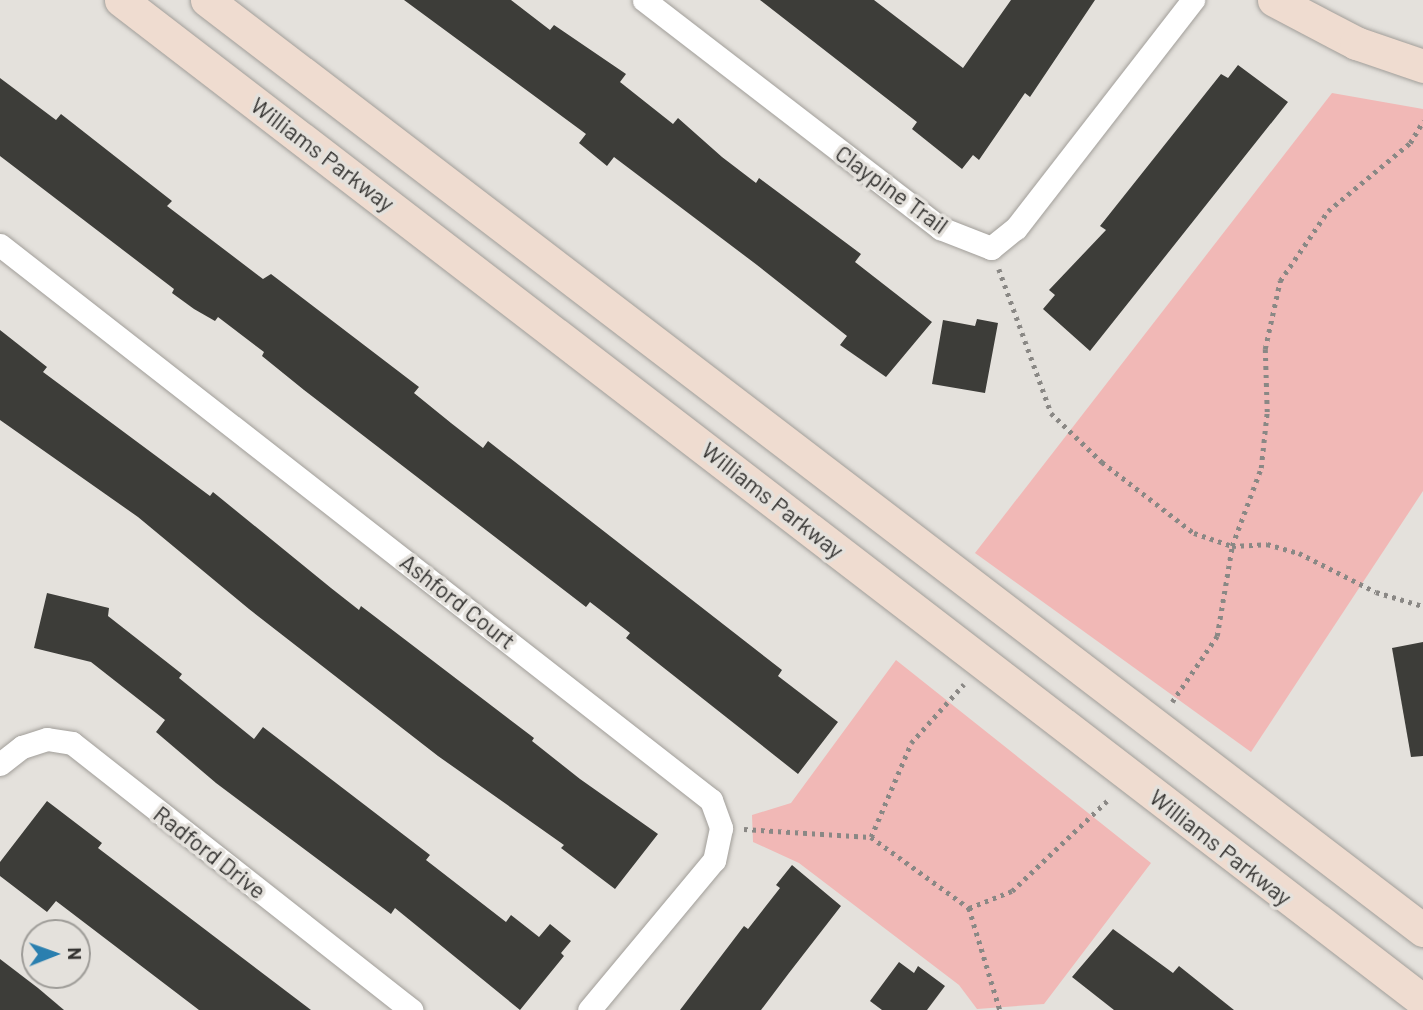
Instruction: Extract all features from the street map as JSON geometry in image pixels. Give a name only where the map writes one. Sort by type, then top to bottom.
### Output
[{"type":"main road","name":"Williams Parkway","points":[[121,0],[1423,1001]]},
{"type":"main road","points":[[207,0],[1423,930]]},
{"type":"main road","points":[[1274,0],[1356,43],[1423,66]]},
{"type":"street","name":"Claypine Trail","points":[[644,0],[940,228],[991,248]]},
{"type":"street","points":[[991,248],[1016,228],[1193,0]]},
{"type":"street","name":"Ashford Court","points":[[0,245],[694,783],[710,800],[721,828]]},
{"type":"street","name":"Radford Drive","points":[[0,764],[22,747],[47,739],[72,743],[411,1010]]},
{"type":"street","points":[[589,1010],[714,860],[721,828]]},
{"type":"path","points":[[1172,703],[1217,636],[1232,545],[1261,468],[1267,412],[1265,349],[1280,281],[1328,211],[1410,143],[1423,121]]},
{"type":"path","points":[[991,248],[1051,413],[1102,461],[1194,533],[1232,545],[1267,544],[1299,553],[1376,592],[1423,606]]},
{"type":"path","points":[[871,837],[911,743],[983,662]]},
{"type":"path","points":[[969,908],[1012,891],[1107,801]]},
{"type":"path","points":[[721,828],[871,837],[969,908],[1000,1010]]},
{"type":"shaded area","points":[[1332,93],[1423,109],[1423,491],[1251,752],[975,553]]},
{"type":"shaded area","points":[[896,660],[1151,863],[1044,1004],[977,1009],[959,985],[799,863],[753,842],[752,815],[791,803]]},
{"type":"building","points":[[404,0],[511,0],[550,30],[554,25],[626,74],[620,82],[673,124],[678,118],[756,183],[759,178],[861,254],[855,262],[932,322],[886,377],[840,345],[847,336],[757,265],[614,157],[607,166],[579,143],[586,134]]},
{"type":"building","points":[[760,0],[874,0],[963,68],[1011,0],[1095,0],[1030,97],[1025,93],[979,160],[973,155],[962,169],[912,129],[917,122]]},
{"type":"building","points":[[1238,65],[1288,102],[1090,351],[1043,309],[1055,295],[1049,290],[1106,230],[1100,226],[1221,74],[1228,78]]},
{"type":"building","points":[[0,78],[56,120],[61,114],[172,201],[167,206],[263,279],[271,274],[419,387],[414,393],[483,448],[488,441],[782,670],[778,676],[838,722],[798,774],[626,638],[630,633],[590,602],[586,607],[304,390],[262,356],[264,352],[218,317],[215,321],[172,293],[174,289],[0,156]]},
{"type":"building","points":[[977,319],[998,323],[985,393],[932,384],[943,320],[975,326]]},
{"type":"building","points":[[0,330],[47,367],[43,372],[210,496],[213,492],[359,610],[361,606],[534,738],[532,741],[580,779],[658,834],[615,889],[561,848],[564,845],[438,756],[249,609],[138,517],[0,420]]},
{"type":"building","points":[[47,593],[109,608],[108,616],[182,674],[179,678],[254,739],[263,727],[430,855],[426,860],[506,922],[511,915],[539,937],[550,924],[571,941],[561,953],[564,956],[520,1010],[395,908],[391,914],[216,783],[156,732],[165,720],[91,662],[34,648]]},
{"type":"building","points":[[1423,642],[1423,756],[1411,757],[1392,648]]},
{"type":"building","points":[[47,801],[102,843],[98,848],[311,1010],[199,1010],[91,928],[91,919],[80,919],[56,901],[47,912],[0,876],[0,862]]},
{"type":"building","points":[[792,865],[841,906],[761,1010],[680,1010],[744,926],[748,929],[780,888],[776,885]]},
{"type":"building","points":[[1113,929],[1173,973],[1179,966],[1234,1010],[1114,1010],[1072,977]]},
{"type":"building","points":[[0,959],[21,975],[21,989],[39,989],[64,1010],[0,1010]]},
{"type":"building","points":[[899,962],[914,973],[918,966],[945,986],[927,1010],[882,1010],[870,1001]]}]
